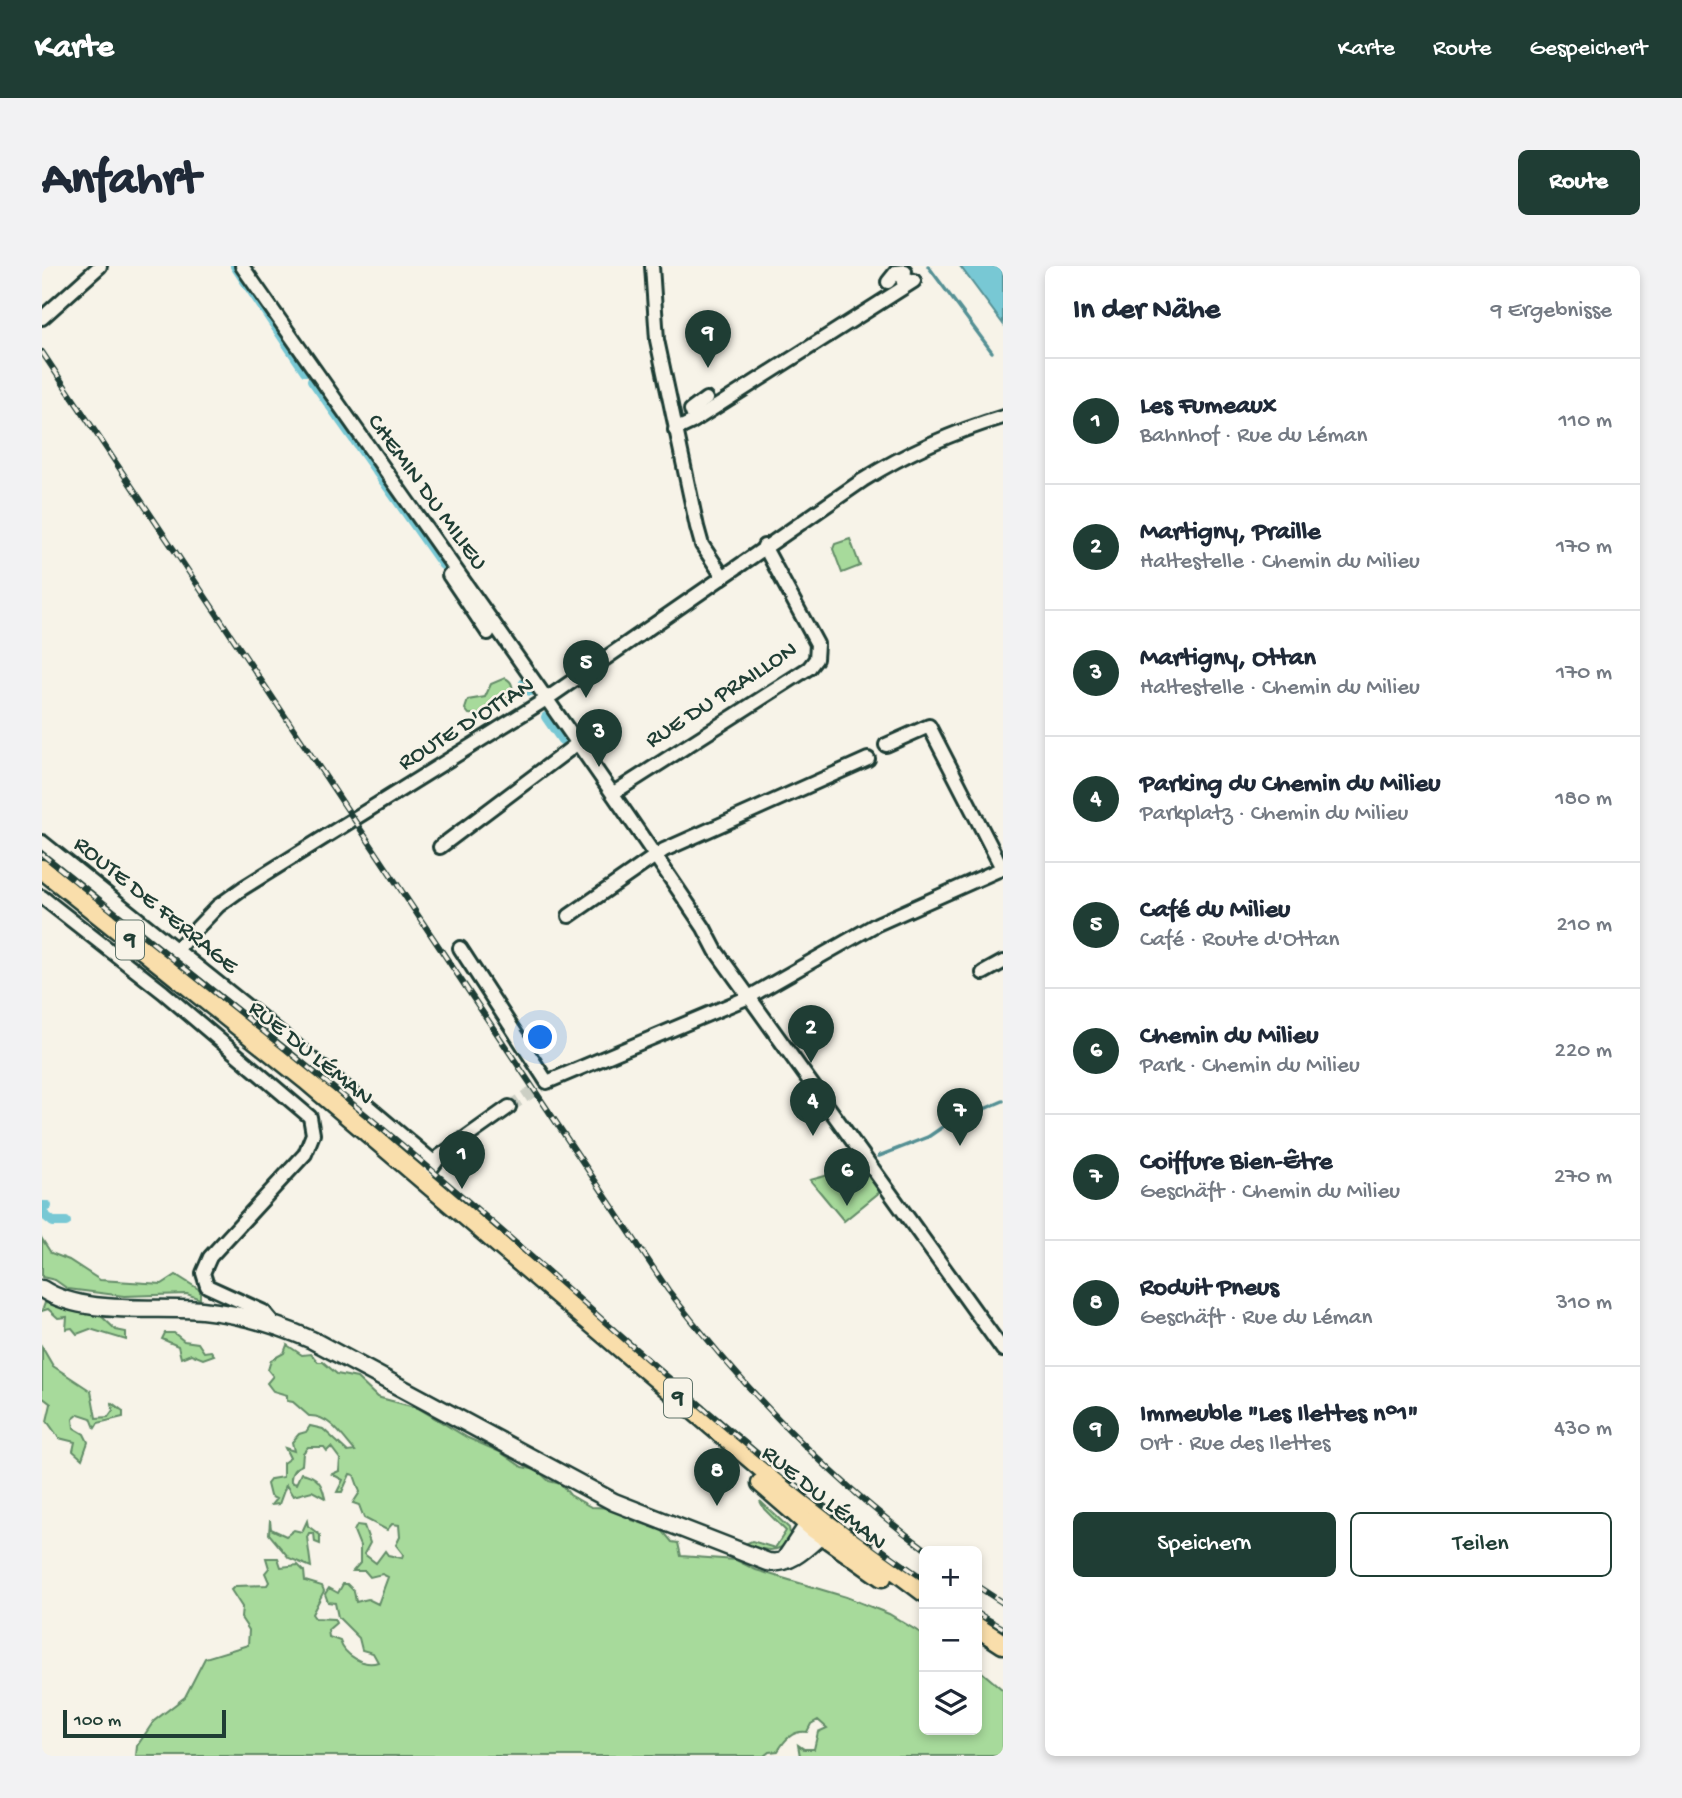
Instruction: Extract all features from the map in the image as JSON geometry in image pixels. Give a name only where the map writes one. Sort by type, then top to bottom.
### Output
[{"type":"main road","name":"RUE DU LÉMAN","points":[[42,869],[306,1080],[819,1524],[919,1600]]},
{"type":"main road","name":"RUE DU LÉMAN","points":[[819,1524],[919,1589]]},
{"type":"main road","points":[[982,1630],[1003,1645]]},
{"type":"main road","points":[[982,1636],[1003,1645]]},
{"type":"street","points":[[42,318],[100,266]]},
{"type":"street","name":"CHEMIN DU MILIEU","points":[[242,266],[385,472],[615,792],[749,997],[1003,1350]]},
{"type":"street","points":[[652,266],[656,331],[699,537],[722,575]]},
{"type":"street","points":[[675,430],[695,420],[909,284],[912,274],[903,269],[888,282]]},
{"type":"street","points":[[695,420],[691,410],[706,399]]},
{"type":"street","name":"ROUTE D'OTTAN","points":[[176,950],[218,906],[243,888],[548,698],[764,546],[899,457],[943,437],[1003,417]]},
{"type":"street","name":"RUE DU PRAILLON","points":[[615,792],[814,664],[818,654],[817,644],[764,546]]},
{"type":"street","points":[[449,575],[488,634]]},
{"type":"street","points":[[460,948],[547,1082],[749,997],[877,924],[1003,868],[929,726],[886,745]]},
{"type":"street","points":[[440,847],[578,743]]},
{"type":"street","points":[[569,916],[656,856],[869,759]]},
{"type":"street","name":"ROUTE DE FERRAGE","points":[[42,842],[435,1163]]},
{"type":"street","points":[[42,897],[163,992],[310,1117],[313,1139],[305,1154],[210,1257],[202,1273],[203,1282],[210,1289],[268,1314],[275,1325]]},
{"type":"street","points":[[983,973],[1003,962]]},
{"type":"street","points":[[423,1180],[435,1163],[509,1107]]},
{"type":"street","points":[[42,1289],[80,1303],[200,1310],[275,1325],[312,1340],[614,1502],[762,1559],[776,1561],[787,1557],[819,1524]]},
{"type":"green space","points":[[850,539],[860,566],[842,573],[833,549],[835,544]]},
{"type":"green space","points":[[505,678],[512,687],[509,698],[494,702],[479,715],[469,714],[465,709],[468,700],[485,697],[491,684]]},
{"type":"green space","points":[[822,1016],[829,1034],[799,1048],[791,1032]]},
{"type":"green space","points":[[862,1166],[881,1191],[844,1221],[810,1180]]},
{"type":"green space","points":[[42,1239],[51,1253],[69,1260],[100,1280],[162,1284],[176,1275],[200,1290],[200,1299],[187,1294],[124,1296],[68,1289],[55,1280],[42,1277]]},
{"type":"green space","points":[[45,1303],[99,1314],[116,1330],[126,1332],[126,1340],[90,1329],[77,1334],[72,1328],[66,1329],[67,1317],[58,1318],[48,1309],[42,1311]]},
{"type":"green space","points":[[165,1333],[174,1333],[184,1341],[198,1343],[204,1352],[211,1351],[214,1355],[203,1359],[191,1354],[181,1358],[178,1346],[162,1339]]},
{"type":"green space","points":[[287,1345],[302,1355],[311,1354],[337,1374],[357,1378],[377,1397],[418,1408],[468,1438],[500,1452],[522,1467],[537,1470],[549,1481],[561,1484],[570,1495],[591,1507],[616,1508],[632,1520],[662,1530],[672,1542],[678,1543],[681,1556],[736,1560],[756,1570],[846,1597],[889,1614],[919,1632],[919,1735],[982,1735],[982,1672],[1003,1690],[1003,1756],[800,1756],[798,1745],[804,1749],[814,1749],[818,1732],[827,1728],[818,1720],[811,1724],[807,1732],[793,1734],[778,1751],[764,1756],[136,1756],[137,1746],[154,1721],[185,1697],[205,1658],[248,1645],[249,1630],[241,1618],[242,1607],[231,1590],[235,1586],[267,1585],[269,1582],[265,1573],[269,1568],[266,1558],[278,1558],[281,1567],[298,1565],[304,1571],[305,1581],[322,1586],[324,1591],[312,1614],[315,1618],[334,1619],[336,1623],[328,1630],[329,1637],[340,1641],[350,1655],[367,1663],[378,1662],[373,1653],[362,1650],[359,1638],[338,1617],[335,1603],[328,1602],[325,1594],[329,1588],[338,1593],[343,1584],[347,1584],[354,1591],[356,1602],[368,1599],[378,1604],[388,1577],[382,1574],[370,1577],[365,1571],[353,1571],[360,1563],[360,1546],[354,1531],[357,1525],[364,1526],[370,1543],[364,1554],[376,1563],[385,1551],[388,1555],[402,1558],[403,1554],[396,1545],[400,1537],[399,1525],[392,1524],[387,1530],[364,1518],[359,1505],[353,1503],[360,1492],[354,1475],[350,1474],[342,1492],[337,1492],[343,1480],[332,1474],[339,1471],[340,1459],[331,1447],[327,1451],[324,1447],[308,1447],[303,1453],[302,1465],[295,1469],[291,1476],[291,1482],[296,1484],[301,1473],[315,1479],[321,1485],[325,1498],[312,1491],[293,1496],[286,1485],[279,1504],[271,1505],[276,1499],[270,1496],[267,1484],[271,1479],[283,1477],[283,1463],[290,1458],[285,1448],[294,1451],[292,1442],[310,1426],[323,1429],[348,1452],[355,1451],[329,1423],[309,1416],[293,1402],[287,1401],[287,1395],[273,1391],[267,1383],[273,1376],[268,1370],[271,1360],[284,1353]]},
{"type":"green space","points":[[42,1347],[53,1366],[91,1391],[96,1418],[108,1417],[113,1410],[112,1403],[123,1411],[123,1417],[98,1423],[95,1428],[91,1418],[79,1414],[73,1419],[74,1428],[84,1434],[88,1442],[82,1459],[73,1451],[75,1442],[59,1438],[47,1421],[51,1404],[42,1397]]},
{"type":"green space","points":[[760,1501],[789,1528],[791,1540],[786,1545],[775,1549],[764,1549],[745,1544],[752,1541],[775,1548],[786,1531],[764,1509]]},
{"type":"green space","points":[[270,1520],[271,1529],[286,1536],[294,1530],[302,1532],[307,1521],[308,1526],[320,1535],[320,1544],[315,1542],[314,1533],[309,1533],[307,1537],[311,1567],[289,1558],[269,1534]]},
{"type":"water","points":[[960,266],[1003,266],[1003,324]]},
{"type":"waterway","points":[[235,266],[305,371]]},
{"type":"waterway","points":[[928,266],[992,352]]},
{"type":"waterway","points":[[312,380],[443,565]]},
{"type":"waterway","points":[[524,683],[530,691]]},
{"type":"waterway","points":[[546,717],[562,740]]},
{"type":"waterway","points":[[879,1156],[928,1137],[944,1126],[1003,1101]]},
{"type":"waterway","points":[[42,1206],[47,1206]]},
{"type":"waterway","points":[[42,1213],[53,1222],[66,1222]]},
{"type":"tunnel","points":[[509,1107],[547,1082]]},
{"type":"railway","points":[[42,352],[668,1290],[726,1362],[789,1430],[856,1493],[921,1546]]},
{"type":"railway","points":[[42,854],[405,1148],[743,1441],[862,1535],[919,1575]]},
{"type":"railway","points":[[982,1589],[1003,1603]]},
{"type":"railway","points":[[982,1616],[1003,1628]]},
{"type":"place","name":"Immeuble \"Les Ilettes n°1\"","points":[[708,368]]},
{"type":"place","name":"Café du Milieu","points":[[586,698]]},
{"type":"place","name":"Martigny, Ottan","points":[[599,767]]},
{"type":"place","name":"Martigny, Praille","points":[[811,1063]]},
{"type":"place","name":"Parking du Chemin du Milieu","points":[[813,1136]]},
{"type":"place","name":"Coiffure Bien-Être","points":[[960,1146]]},
{"type":"place","name":"Les Fumeaux","points":[[462,1189]]},
{"type":"place","name":"Chemin du Milieu","points":[[847,1206]]},
{"type":"place","name":"Roduit Pneus","points":[[717,1506]]}]
